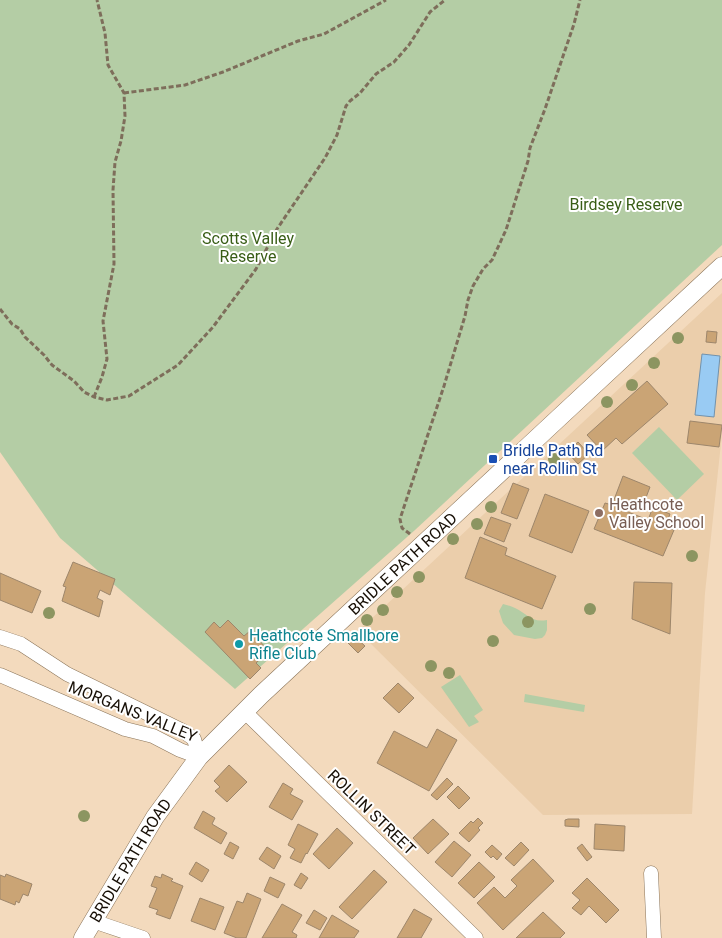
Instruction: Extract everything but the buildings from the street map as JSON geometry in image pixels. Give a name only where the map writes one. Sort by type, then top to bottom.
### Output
[{"type":"street","name":"BRIDLE PATH ROAD","points":[[83,938],[155,817],[199,757],[244,711],[722,266]]},
{"type":"street","name":"MORGANS VALLEY","points":[[0,637],[21,644],[67,674],[183,731],[194,739],[199,757]]},
{"type":"street","name":"MORGANS VALLEY","points":[[0,675],[124,729],[153,736],[180,750],[199,757]]},
{"type":"street","name":"ROLLIN STREET","points":[[244,711],[476,938]]},
{"type":"street","points":[[138,732],[148,713]]},
{"type":"street","points":[[651,873],[654,938]]},
{"type":"street","points":[[93,921],[143,938]]},
{"type":"path","points":[[94,397],[107,359],[103,320],[114,264],[113,190],[115,162],[125,116],[124,93],[108,65],[105,34],[97,0]]},
{"type":"path","points":[[124,93],[185,85],[223,72],[298,41],[324,34],[386,0]]},
{"type":"path","points":[[0,308],[12,324],[20,329],[25,337],[52,365],[74,381],[84,392],[94,397],[107,400],[129,396],[178,365],[213,327],[235,295],[250,278],[283,219],[326,158],[337,135],[346,106],[376,74],[394,62],[409,45],[430,12],[445,0]]},
{"type":"path","points":[[414,538],[402,528],[400,519],[444,386],[468,300],[473,286],[492,260],[506,230],[530,155],[530,148],[546,109],[580,0]]},
{"type":"shaded area","name":"Heathcote Valley School","points":[[722,293],[722,434],[705,593],[692,814],[543,815],[358,631]]},
{"type":"green space","name":"Scotts Valley Reserve","points":[[0,0],[722,0],[722,245],[415,530],[235,689],[60,538],[0,452]]},
{"type":"green space","points":[[659,427],[704,474],[677,500],[632,453]]},
{"type":"green space","points":[[503,604],[515,608],[533,619],[547,620],[545,635],[542,638],[535,639],[514,635],[503,623],[499,611]]},
{"type":"green space","points":[[460,675],[483,710],[474,716],[479,722],[469,727],[441,687]]},
{"type":"green space","points":[[525,694],[585,705],[584,712],[524,702]]},
{"type":"water","points":[[702,354],[720,356],[714,417],[695,415]]},
{"type":"place","name":"Bridle Path Rd near Rollin St","points":[[493,459]]},
{"type":"place","name":"Heathcote Valley School","points":[[599,513]]},
{"type":"place","name":"Heathcote Smallbore Rifle Club","points":[[239,644]]},
{"type":"park label","name":"Birdsey Reserve","points":[[626,204]]}]
